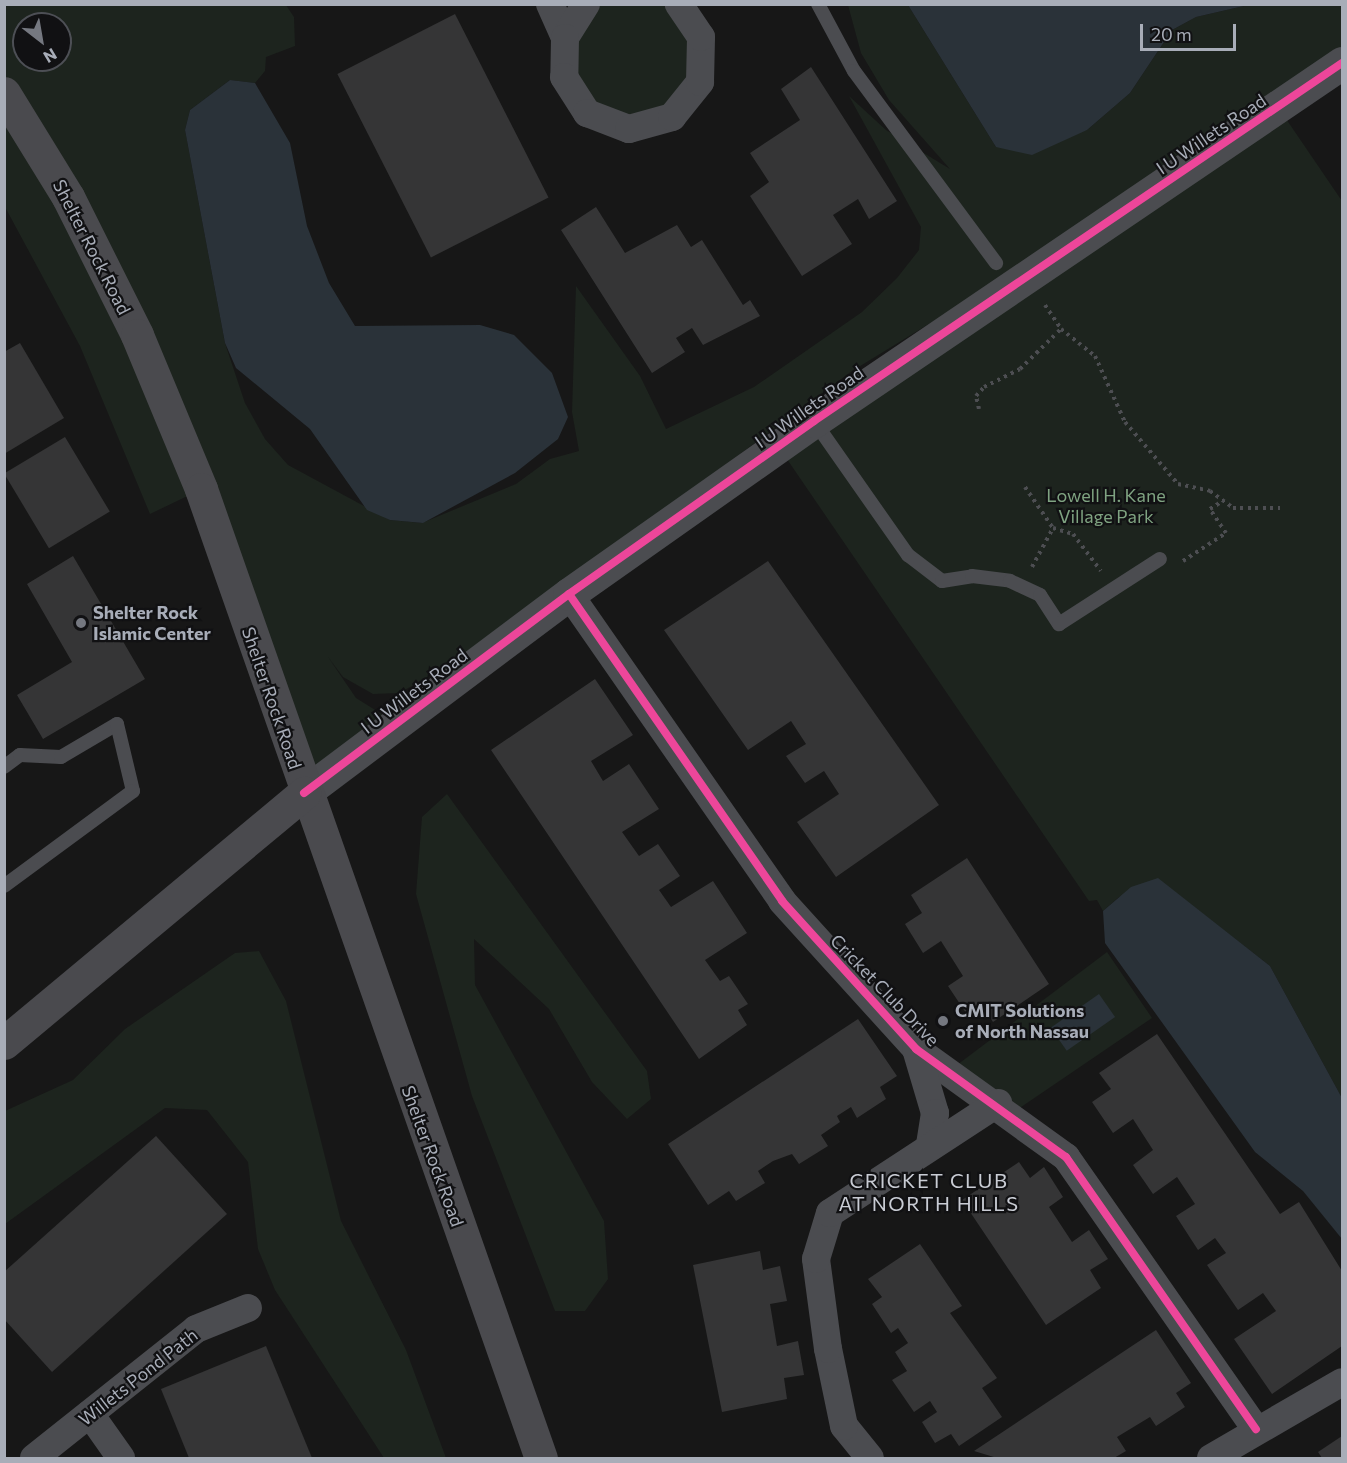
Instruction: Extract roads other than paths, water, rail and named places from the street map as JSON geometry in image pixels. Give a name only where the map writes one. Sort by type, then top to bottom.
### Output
[{"type":"main road","name":"Shelter Rock Road","points":[[4,93],[68,197],[137,335],[201,489],[304,793],[541,1458]]},
{"type":"main road","name":"I U Willets Road","points":[[4,1043],[304,793]]},
{"type":"street","points":[[550,4],[565,38],[564,77],[587,113],[629,129],[651,127],[672,117],[700,82],[701,38],[679,4]]},
{"type":"street","points":[[565,38],[586,4]]},
{"type":"street","name":"I U Willets Road","points":[[304,793],[569,594],[814,421],[1342,63]]},
{"type":"street","name":"Cricket Club Drive","points":[[569,594],[759,872],[916,1049],[998,1103],[1066,1156],[1256,1429]]},
{"type":"street","name":"Cricket Club Drive","points":[[916,1049],[935,1113],[930,1145]]},
{"type":"street","points":[[870,1458],[844,1426],[816,1259],[830,1213],[930,1145],[998,1103]]},
{"type":"street","name":"Willets Pond Path","points":[[34,1458],[196,1329],[248,1308]]},
{"type":"street","points":[[1211,1458],[1256,1429],[1303,1409],[1342,1382]]},
{"type":"street","points":[[90,1414],[121,1458]]},
{"type":"lane","points":[[818,4],[854,71],[996,263]]},
{"type":"lane","points":[[814,421],[908,555],[942,581],[972,576],[1022,586],[1040,595],[1059,624],[1160,559]]},
{"type":"lane","points":[[4,766],[20,755],[61,757],[117,724],[134,791],[4,886]]},
{"type":"place","name":"Shelter Rock Islamic Center","points":[[81,623]]},
{"type":"place","name":"CMIT Solutions of North Nassau","points":[[943,1021]]},
{"type":"district","name":"CRICKET CLUB AT NORTH HILLS","points":[[929,1192]]},
{"type":"park label","name":"Lowell H. Kane Village Park","points":[[1106,506]]}]
